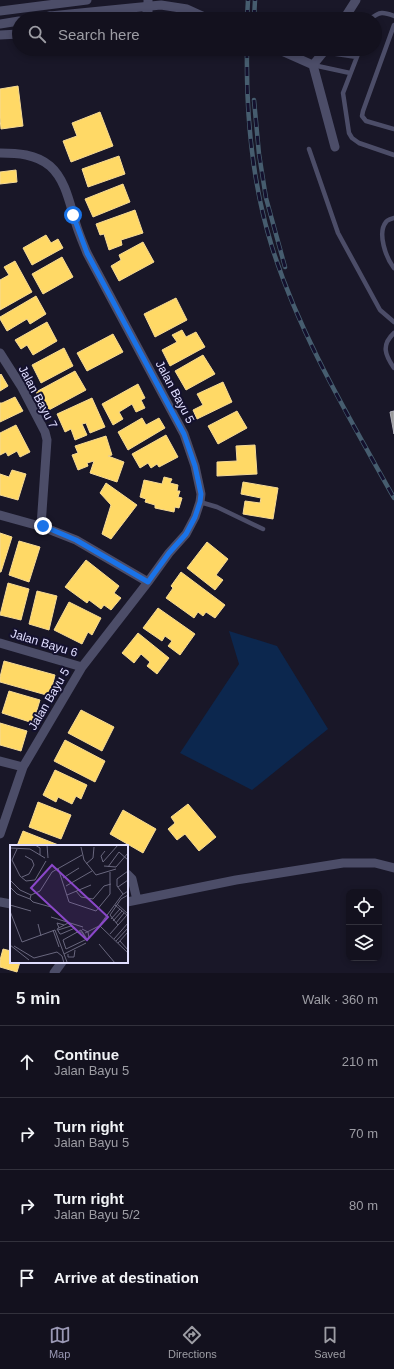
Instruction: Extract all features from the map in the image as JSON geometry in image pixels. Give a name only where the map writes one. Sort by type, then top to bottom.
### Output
[{"type":"street","points":[[0,10],[87,0]]},
{"type":"street","points":[[148,0],[148,12]]},
{"type":"street","points":[[348,12],[356,0]]},
{"type":"street","points":[[90,12],[161,5],[187,9],[194,12]]},
{"type":"street","points":[[0,24],[12,22]]},
{"type":"street","points":[[0,35],[12,34]]},
{"type":"street","points":[[293,56],[313,65]]},
{"type":"street","points":[[313,65],[320,56]]},
{"type":"street","points":[[313,65],[335,147]]},
{"type":"street","name":"Jalan Bayu 5","points":[[0,153],[18,153],[34,157],[50,166],[60,180],[68,198],[78,233],[87,253],[184,434],[195,466],[201,494],[195,517],[186,534],[169,553],[82,667],[23,767],[0,834]]},
{"type":"street","name":"Jalan Bayu 7","points":[[0,353],[21,386],[45,432],[47,440],[41,526]]},
{"type":"street","points":[[0,515],[41,526],[76,540],[148,582]]},
{"type":"street","name":"Jalan Bayu 6","points":[[0,642],[82,667]]},
{"type":"street","points":[[0,761],[23,767]]},
{"type":"street","points":[[128,902],[236,880],[344,863],[375,863],[394,868]]},
{"type":"street","points":[[128,875],[132,879],[137,900]]},
{"type":"street","points":[[0,902],[10,904]]},
{"type":"street","points":[[54,973],[61,963]]},
{"type":"lane","points":[[382,12],[394,16]]},
{"type":"lane","points":[[394,25],[362,116],[366,121],[394,129]]},
{"type":"lane","points":[[352,56],[357,57],[343,93],[349,133],[352,138],[359,143],[394,155]]},
{"type":"lane","points":[[313,65],[350,73]]},
{"type":"lane","points":[[309,149],[338,233],[380,310],[394,322]]},
{"type":"lane","points":[[394,218],[386,221],[382,230],[385,253],[394,268]]},
{"type":"lane","points":[[394,333],[385,345],[386,354],[394,368]]},
{"type":"lane","points":[[200,502],[263,529]]},
{"type":"water","points":[[229,631],[277,646],[328,729],[252,790],[180,753],[239,664]]},
{"type":"building: Homes","points":[[18,86],[23,126],[1,129],[0,89]]},
{"type":"building: Homes","points":[[100,112],[113,146],[71,162],[63,141],[77,136],[72,123]]},
{"type":"building: Homes","points":[[119,156],[125,174],[88,187],[82,169]]},
{"type":"building: Homes","points":[[16,170],[17,182],[0,184],[0,172]]},
{"type":"building: Homes","points":[[123,184],[130,202],[93,217],[85,199]]},
{"type":"building: Homes","points":[[135,210],[143,233],[121,240],[122,245],[109,250],[104,234],[100,235],[96,224]]},
{"type":"building: Homes","points":[[46,235],[51,243],[58,239],[63,248],[32,265],[23,248]]},
{"type":"building: Homes","points":[[143,242],[154,262],[119,281],[111,266],[121,260],[119,255]]},
{"type":"building: Homes","points":[[62,257],[73,277],[43,294],[32,274]]},
{"type":"building: Homes","points":[[15,261],[32,292],[0,310],[0,280],[9,275],[4,267]]},
{"type":"building: Homes","points":[[36,296],[46,314],[30,324],[27,319],[7,331],[0,317]]},
{"type":"building: Homes","points":[[176,298],[187,320],[155,337],[144,314]]},
{"type":"building: Homes","points":[[47,322],[57,341],[33,355],[27,345],[21,349],[15,340]]},
{"type":"building: Homes","points":[[182,330],[186,337],[196,332],[205,347],[170,366],[162,350],[177,342],[172,335]]},
{"type":"building: Homes","points":[[113,334],[123,352],[87,371],[77,353]]},
{"type":"building: Homes","points":[[64,348],[73,366],[41,383],[32,365]]},
{"type":"building: Homes","points":[[203,355],[215,374],[186,390],[175,371]]},
{"type":"building: Homes","points":[[75,371],[86,390],[47,411],[36,392]]},
{"type":"building: Homes","points":[[1,374],[8,386],[0,391],[0,375]]},
{"type":"building: Homes","points":[[223,382],[232,402],[197,419],[193,410],[203,405],[197,394]]},
{"type":"building: Homes","points":[[138,384],[145,398],[141,400],[145,408],[136,412],[132,404],[119,412],[123,419],[113,425],[102,404]]},
{"type":"building: Homes","points":[[15,397],[23,411],[0,422],[0,403]]},
{"type":"building: Homes","points":[[92,398],[105,427],[90,433],[86,423],[82,424],[87,435],[75,440],[71,429],[65,432],[57,414]]},
{"type":"building: Homes","points":[[237,411],[247,428],[218,444],[208,426]]},
{"type":"building: Homes","points":[[142,418],[146,425],[159,418],[165,428],[128,450],[118,432]]},
{"type":"building: Homes","points":[[16,425],[30,452],[20,457],[17,451],[8,456],[6,452],[0,455],[0,433]]},
{"type":"building: Homes","points":[[166,435],[178,457],[159,467],[157,464],[151,468],[148,463],[140,468],[132,454]]},
{"type":"building: Homes","points":[[106,436],[112,455],[108,456],[124,462],[117,482],[90,473],[94,461],[87,463],[88,466],[78,470],[72,455],[78,453],[75,446]]},
{"type":"building: Homes","points":[[255,445],[257,474],[217,476],[217,462],[237,461],[236,446]]},
{"type":"building: Homes","points":[[12,470],[26,474],[18,500],[0,495],[0,474],[9,477]]},
{"type":"building: Homes","points":[[164,477],[172,479],[170,483],[178,485],[177,491],[180,491],[178,497],[182,498],[179,508],[175,507],[174,512],[155,508],[155,505],[145,502],[146,499],[140,497],[144,480],[162,484]]},
{"type":"building: Homes","points":[[243,482],[278,488],[273,519],[243,514],[245,501],[260,503],[261,498],[241,494]]},
{"type":"building: Homes","points":[[106,483],[137,505],[111,539],[102,534],[111,505],[100,493]]},
{"type":"building: Homes","points":[[0,533],[12,537],[1,572],[0,572]]},
{"type":"building: Homes","points":[[19,541],[40,547],[29,582],[9,575]]},
{"type":"building: Homes","points":[[207,542],[228,559],[216,575],[223,580],[215,590],[187,568]]},
{"type":"building: Homes","points":[[86,560],[119,586],[114,593],[121,598],[111,610],[104,605],[101,609],[89,600],[87,603],[65,587]]},
{"type":"building: Homes","points":[[181,572],[225,605],[215,618],[206,612],[203,616],[198,612],[194,618],[166,598],[173,588],[171,586]]},
{"type":"building: Homes","points":[[8,583],[29,589],[21,620],[0,615]]},
{"type":"building: Homes","points":[[37,591],[57,596],[49,630],[29,624]]},
{"type":"building: Homes","points":[[69,602],[101,618],[92,635],[88,632],[82,644],[54,630]]},
{"type":"building: Homes","points":[[158,608],[195,634],[180,655],[168,646],[172,641],[165,636],[162,641],[143,628]]},
{"type":"building: Homes","points":[[138,633],[169,658],[157,674],[147,666],[150,662],[141,654],[134,663],[122,653]]},
{"type":"building: Homes","points":[[4,661],[55,675],[50,696],[0,682]]},
{"type":"building: Homes","points":[[9,691],[40,700],[33,723],[2,713]]},
{"type":"building: Homes","points":[[81,710],[114,727],[102,751],[68,733]]},
{"type":"building: Homes","points":[[0,723],[27,731],[21,751],[0,745]]},
{"type":"building: Homes","points":[[65,740],[105,761],[95,782],[54,761]]},
{"type":"building: Homes","points":[[55,770],[87,785],[81,799],[76,796],[72,804],[58,797],[56,802],[43,795]]},
{"type":"building: Homes","points":[[38,802],[71,815],[61,839],[29,827]]},
{"type":"building: Homes","points":[[188,804],[216,837],[199,851],[185,834],[177,840],[168,829],[175,823],[171,817]]},
{"type":"building: Homes","points":[[123,810],[156,829],[143,853],[110,834]]},
{"type":"building: Homes","points":[[23,831],[58,845],[17,845]]},
{"type":"building: Homes","points":[[3,949],[10,951],[10,963],[20,963],[17,972],[0,967]]},
{"type":"building: Industry","points":[[394,411],[394,434],[390,412]]},
{"type":"railway","points":[[247,12],[248,0]]},
{"type":"railway","points":[[254,12],[255,0]]},
{"type":"railway","points":[[247,56],[249,124],[255,174],[265,223],[272,247],[283,280],[311,344],[343,406],[394,498]]},
{"type":"railway","points":[[254,100],[259,154],[266,198],[285,267]]},
{"type":"route","points":[[43,526],[76,540],[148,582],[169,553],[186,534],[195,517],[201,494],[195,466],[184,434],[87,253],[78,233],[73,215]]}]
